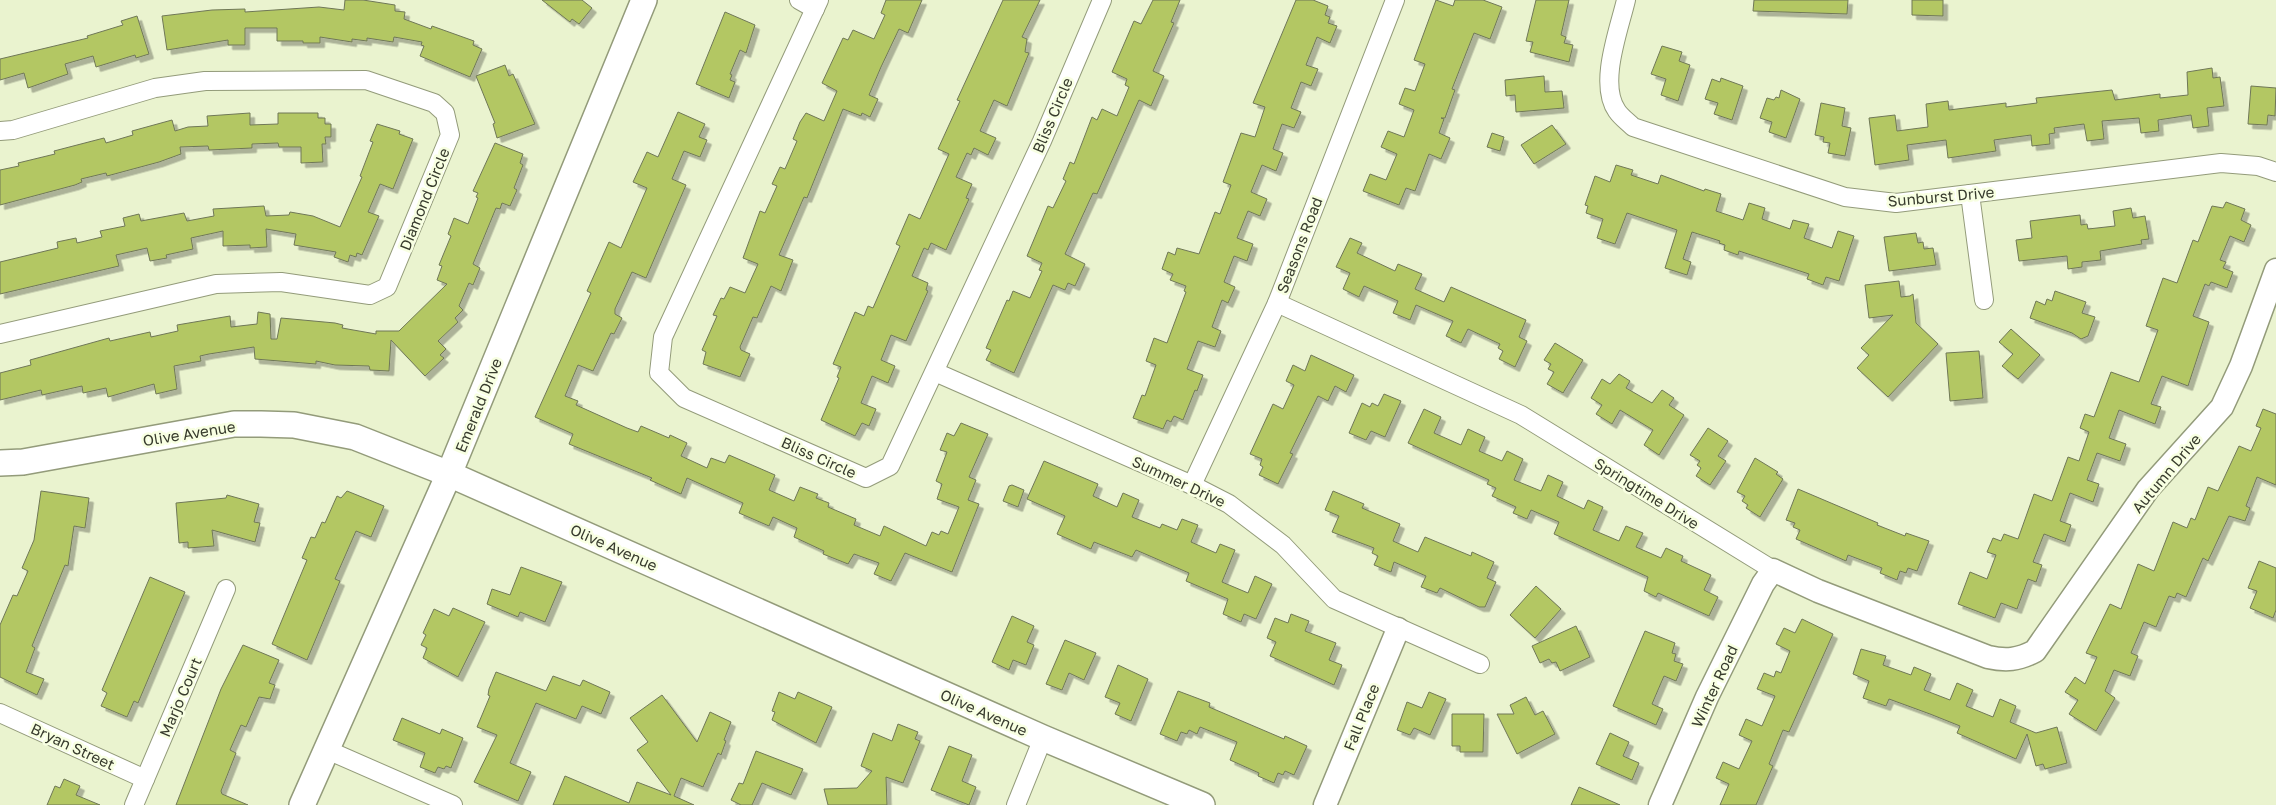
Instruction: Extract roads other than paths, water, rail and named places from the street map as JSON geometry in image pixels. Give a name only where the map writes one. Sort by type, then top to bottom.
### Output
[{"type":"main road","name":"Emerald Drive","points":[[302,805],[325,749],[449,474],[644,0]]},
{"type":"main road","name":"Olive Avenue","points":[[0,462],[24,462],[234,424],[294,425],[355,437],[449,474],[1043,738],[1202,805]]},
{"type":"street","points":[[799,0],[817,5]]},
{"type":"street","name":"Bliss Circle","points":[[817,5],[663,337],[659,373],[684,398],[866,478],[890,466],[1042,142],[1102,0]]},
{"type":"street","name":"Seasons Road","points":[[1192,485],[1277,303],[1395,0]]},
{"type":"street","name":"Sunburst Drive","points":[[1626,0],[1609,75],[1611,98],[1617,111],[1633,127],[1845,197],[1896,203],[2221,163],[2258,166],[2276,172]]},
{"type":"street","name":"Diamond Circle","points":[[0,131],[13,130],[155,88],[205,81],[366,80],[434,103],[446,113],[450,135],[388,287],[370,295],[281,282],[216,284],[0,334]]},
{"type":"street","points":[[1970,194],[1984,300]]},
{"type":"street","name":"Autumn Drive","points":[[2025,657],[2035,651],[2148,489],[2222,407],[2242,366],[2276,270]]},
{"type":"street","name":"Springtime Drive","points":[[1277,303],[1521,415],[1773,570],[1818,591],[1988,657],[2008,661],[2025,657]]},
{"type":"street","name":"Summer Drive","points":[[935,372],[1192,485],[1229,504],[1283,545],[1334,600],[1480,664]]},
{"type":"street","name":"Winter Road","points":[[1660,805],[1707,697],[1773,570]]},
{"type":"street","name":"Marjo Court","points":[[134,805],[226,589]]},
{"type":"street","name":"Fall Place","points":[[1325,805],[1398,629]]},
{"type":"street","name":"Bryan Street","points":[[0,713],[145,779]]},
{"type":"street","points":[[1016,805],[1043,738]]},
{"type":"street","points":[[325,749],[453,805]]}]
